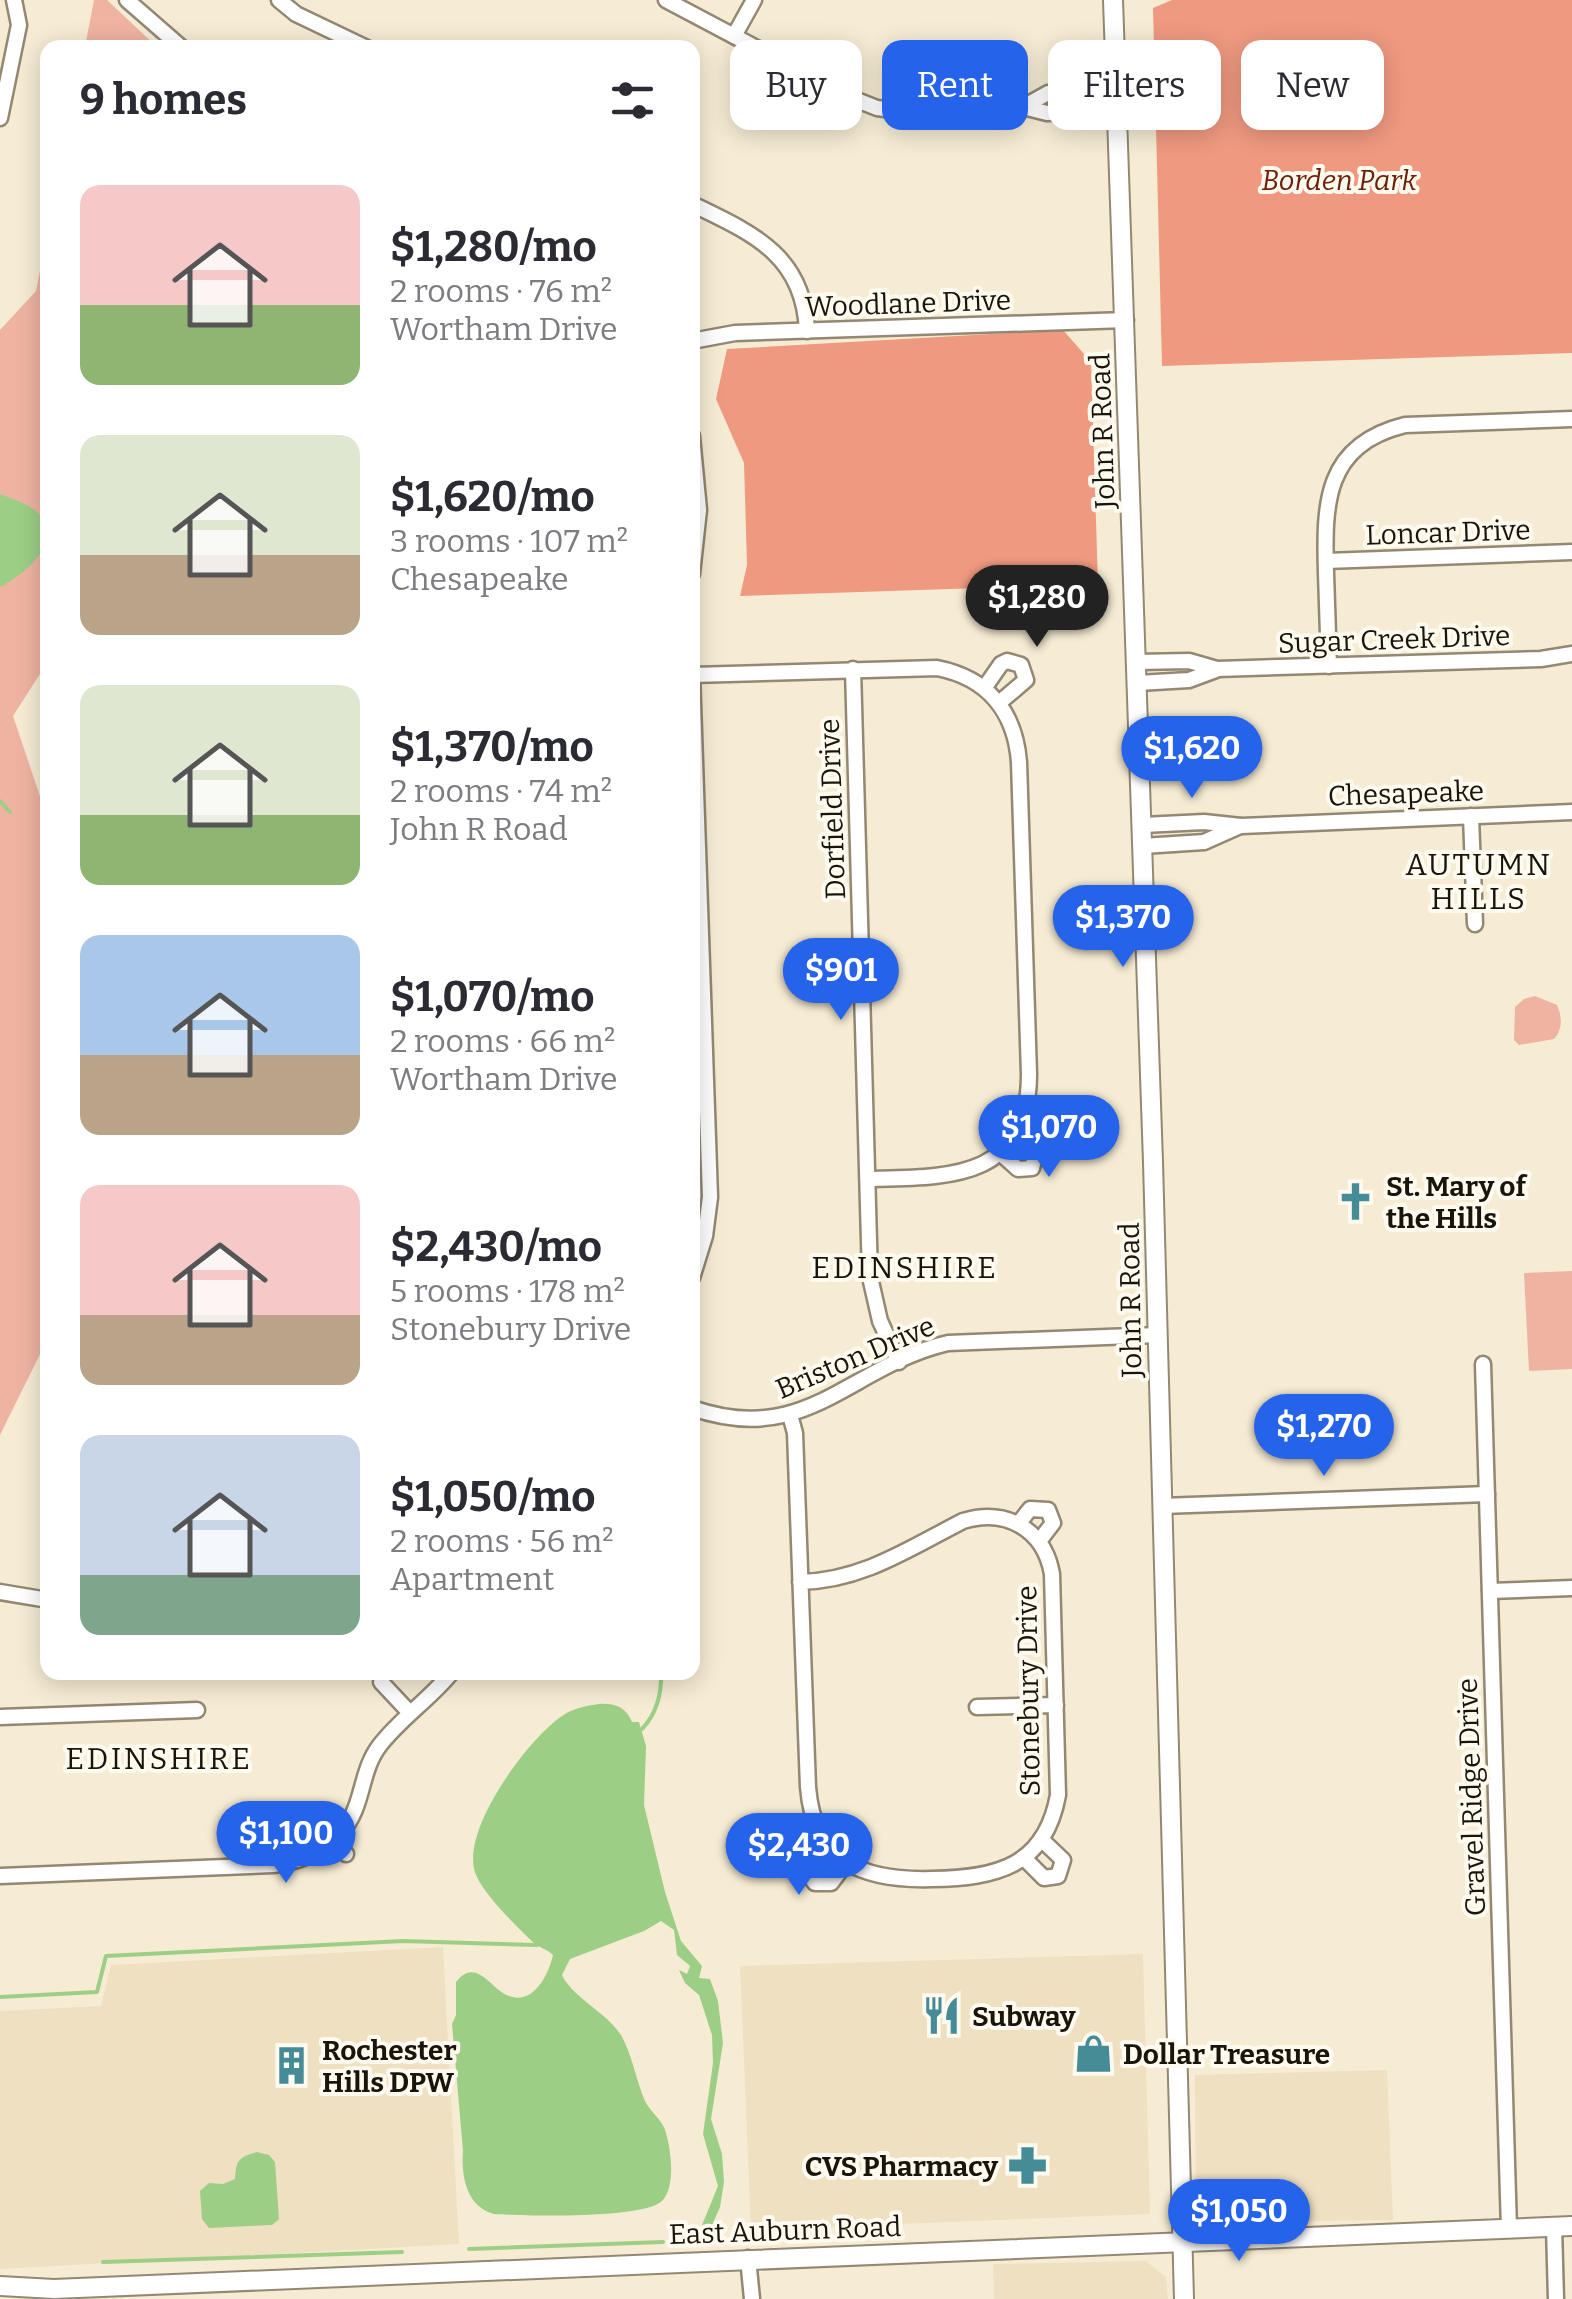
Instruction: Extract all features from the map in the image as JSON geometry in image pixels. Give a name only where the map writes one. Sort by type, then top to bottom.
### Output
[{"type":"main road","name":"John R Road","points":[[1114,0],[1115,40]]},
{"type":"main road","name":"John R Road","points":[[1118,130],[1158,1335],[1184,2299]]},
{"type":"main road","name":"East Auburn Road","points":[[0,2286],[54,2289],[1563,2227]]},
{"type":"street","points":[[0,118],[19,25],[14,0]]},
{"type":"street","points":[[127,0],[173,40]]},
{"type":"street","points":[[279,0],[296,14],[350,40]]},
{"type":"street","points":[[666,0],[849,97],[882,109]]},
{"type":"street","points":[[734,36],[754,0]]},
{"type":"street","points":[[700,208],[746,231],[774,251],[803,302],[806,331]]},
{"type":"street","name":"Woodlane Drive","points":[[700,339],[806,331],[1126,320]]},
{"type":"street","points":[[1330,666],[1324,521],[1330,491],[1342,466],[1367,441],[1392,429],[1420,424],[1572,420]]},
{"type":"street","name":"Loncar Drive","points":[[1326,561],[1572,552]]},
{"type":"street","name":"Sugar Creek Drive","points":[[1138,682],[1190,680],[1217,670],[1542,659],[1572,654]]},
{"type":"street","name":"Sugar Creek Drive","points":[[1137,662],[1188,661],[1217,670]]},
{"type":"street","points":[[985,687],[1001,664],[1021,664],[1026,680],[1000,702]]},
{"type":"street","points":[[700,675],[937,668],[963,675],[985,687],[1000,702],[1016,736],[1027,1101],[1016,1132],[999,1152],[975,1168],[955,1175],[868,1179]]},
{"type":"street","name":"Dorfield Drive","points":[[852,670],[872,1292],[899,1362]]},
{"type":"street","name":"Chesapeake","points":[[1142,825],[1204,822],[1241,826],[1572,812]]},
{"type":"street","points":[[1471,816],[1475,924]]},
{"type":"street","name":"Chesapeake","points":[[1143,846],[1204,842],[1241,826]]},
{"type":"street","points":[[700,890],[710,1197],[700,1252]]},
{"type":"street","points":[[999,1152],[1018,1169],[1026,1170],[1034,1164],[1033,1145],[1016,1132]]},
{"type":"street","name":"Briston Drive","points":[[700,1410],[743,1420],[790,1415],[933,1346],[971,1340],[1158,1335]]},
{"type":"street","name":"Gravel Ridge Drive","points":[[1483,1364],[1510,2229]]},
{"type":"street","name":"Stonebury Drive","points":[[790,1415],[795,1433],[800,1582],[809,1799],[816,1825],[829,1847],[846,1863],[887,1879],[991,1875],[1024,1858],[1042,1839],[1053,1818],[1058,1795],[1052,1574],[1040,1540],[1053,1523],[1048,1510],[1035,1507],[1019,1524],[978,1516],[864,1572],[824,1582],[800,1582]]},
{"type":"street","points":[[1162,1506],[1487,1494]]},
{"type":"street","points":[[1019,1524],[1040,1540]]},
{"type":"street","points":[[1490,1591],[1572,1588]]},
{"type":"street","points":[[0,1592],[40,1599]]},
{"type":"street","points":[[0,1876],[285,1864],[308,1857],[334,1840],[354,1813],[376,1751],[444,1680]]},
{"type":"street","points":[[381,1682],[410,1712]]},
{"type":"street","points":[[978,1706],[1056,1705]]},
{"type":"street","points":[[0,1717],[197,1710]]},
{"type":"street","points":[[1024,1858],[1044,1878],[1058,1876],[1063,1860],[1042,1839]]},
{"type":"street","points":[[334,1840],[346,1854]]},
{"type":"street","points":[[829,1847],[809,1866],[815,1883],[831,1883],[846,1863]]},
{"type":"street","points":[[1556,2299],[1563,2227]]},
{"type":"street","points":[[748,2258],[752,2299]]},
{"type":"shaded area","points":[[94,0],[107,0],[150,40],[86,40]]},
{"type":"shaded area","points":[[40,271],[40,674],[13,716],[40,796],[40,1354],[0,1435],[0,330],[36,291]]},
{"type":"shaded area","points":[[0,494],[40,516],[40,554],[0,587]]},
{"type":"shaded area","points":[[1535,996],[1557,1005],[1559,1031],[1554,1039],[1519,1045],[1514,1040],[1515,1007]]},
{"type":"shaded area","points":[[1572,1271],[1572,1369],[1529,1371],[1524,1273]]},
{"type":"shaded area","points":[[599,1704],[619,1707],[632,1722],[639,1722],[646,1746],[644,1805],[665,1892],[681,1941],[702,1966],[699,1978],[710,1979],[718,2001],[723,2043],[711,2119],[722,2154],[724,2182],[720,2207],[710,2230],[704,2230],[702,2225],[718,2186],[703,2134],[713,2063],[712,2035],[699,1995],[685,1983],[679,1970],[687,1974],[690,1966],[677,1955],[674,1930],[661,1921],[570,1959],[562,1975],[621,2035],[645,2101],[664,2128],[671,2168],[669,2187],[662,2201],[651,2207],[608,2214],[494,2214],[477,2205],[465,2180],[452,2024],[456,2015],[456,1982],[475,1972],[503,1993],[522,1997],[537,1989],[553,1955],[519,1928],[479,1880],[473,1854],[478,1833],[500,1786],[532,1744],[566,1713]]},
{"type":"shaded area","points":[[443,1947],[459,2244],[0,2269],[0,2011],[101,2006],[111,1965]]},
{"type":"shaded area","points":[[1143,1954],[1150,2214],[751,2230],[740,1966]]},
{"type":"shaded area","points":[[1387,2070],[1393,2220],[1196,2223],[1195,2075]]},
{"type":"shaded area","points":[[257,2152],[269,2155],[275,2162],[279,2219],[272,2225],[209,2228],[202,2219],[200,2191],[209,2183],[223,2184],[235,2179],[240,2160]]},
{"type":"shaded area","points":[[1146,2261],[1166,2277],[1168,2299],[994,2299],[993,2264]]},
{"type":"green space","name":"Borden Park","points":[[1172,0],[1572,0],[1572,353],[1162,366],[1156,130],[1221,130],[1221,40],[1154,40],[1153,8]]},
{"type":"green space","points":[[1063,330],[1091,362],[1098,584],[740,596],[747,565],[744,463],[716,399],[727,349]]},
{"type":"waterway","points":[[0,801],[10,812]]},
{"type":"waterway","points":[[642,1729],[658,1703],[661,1680]]},
{"type":"waterway","points":[[0,1997],[97,1992],[106,1956],[403,1941],[537,1945]]},
{"type":"waterway","points":[[469,2249],[663,2242]]},
{"type":"waterway","points":[[103,2262],[402,2252]]},
{"type":"place","name":"St. Mary of the Hills","points":[[1356,1202]]},
{"type":"place","name":"Subway","points":[[942,2016]]},
{"type":"place","name":"Dollar Treasure","points":[[1093,2054]]},
{"type":"place","name":"Rochester Hills DPW","points":[[292,2066]]},
{"type":"place","name":"CVS Pharmacy","points":[[1028,2166]]},
{"type":"district","name":"AUTUMN HILLS","points":[[1479,882]]},
{"type":"district","name":"EDINSHIRE","points":[[905,1268]]},
{"type":"district","name":"EDINSHIRE","points":[[159,1759]]}]
